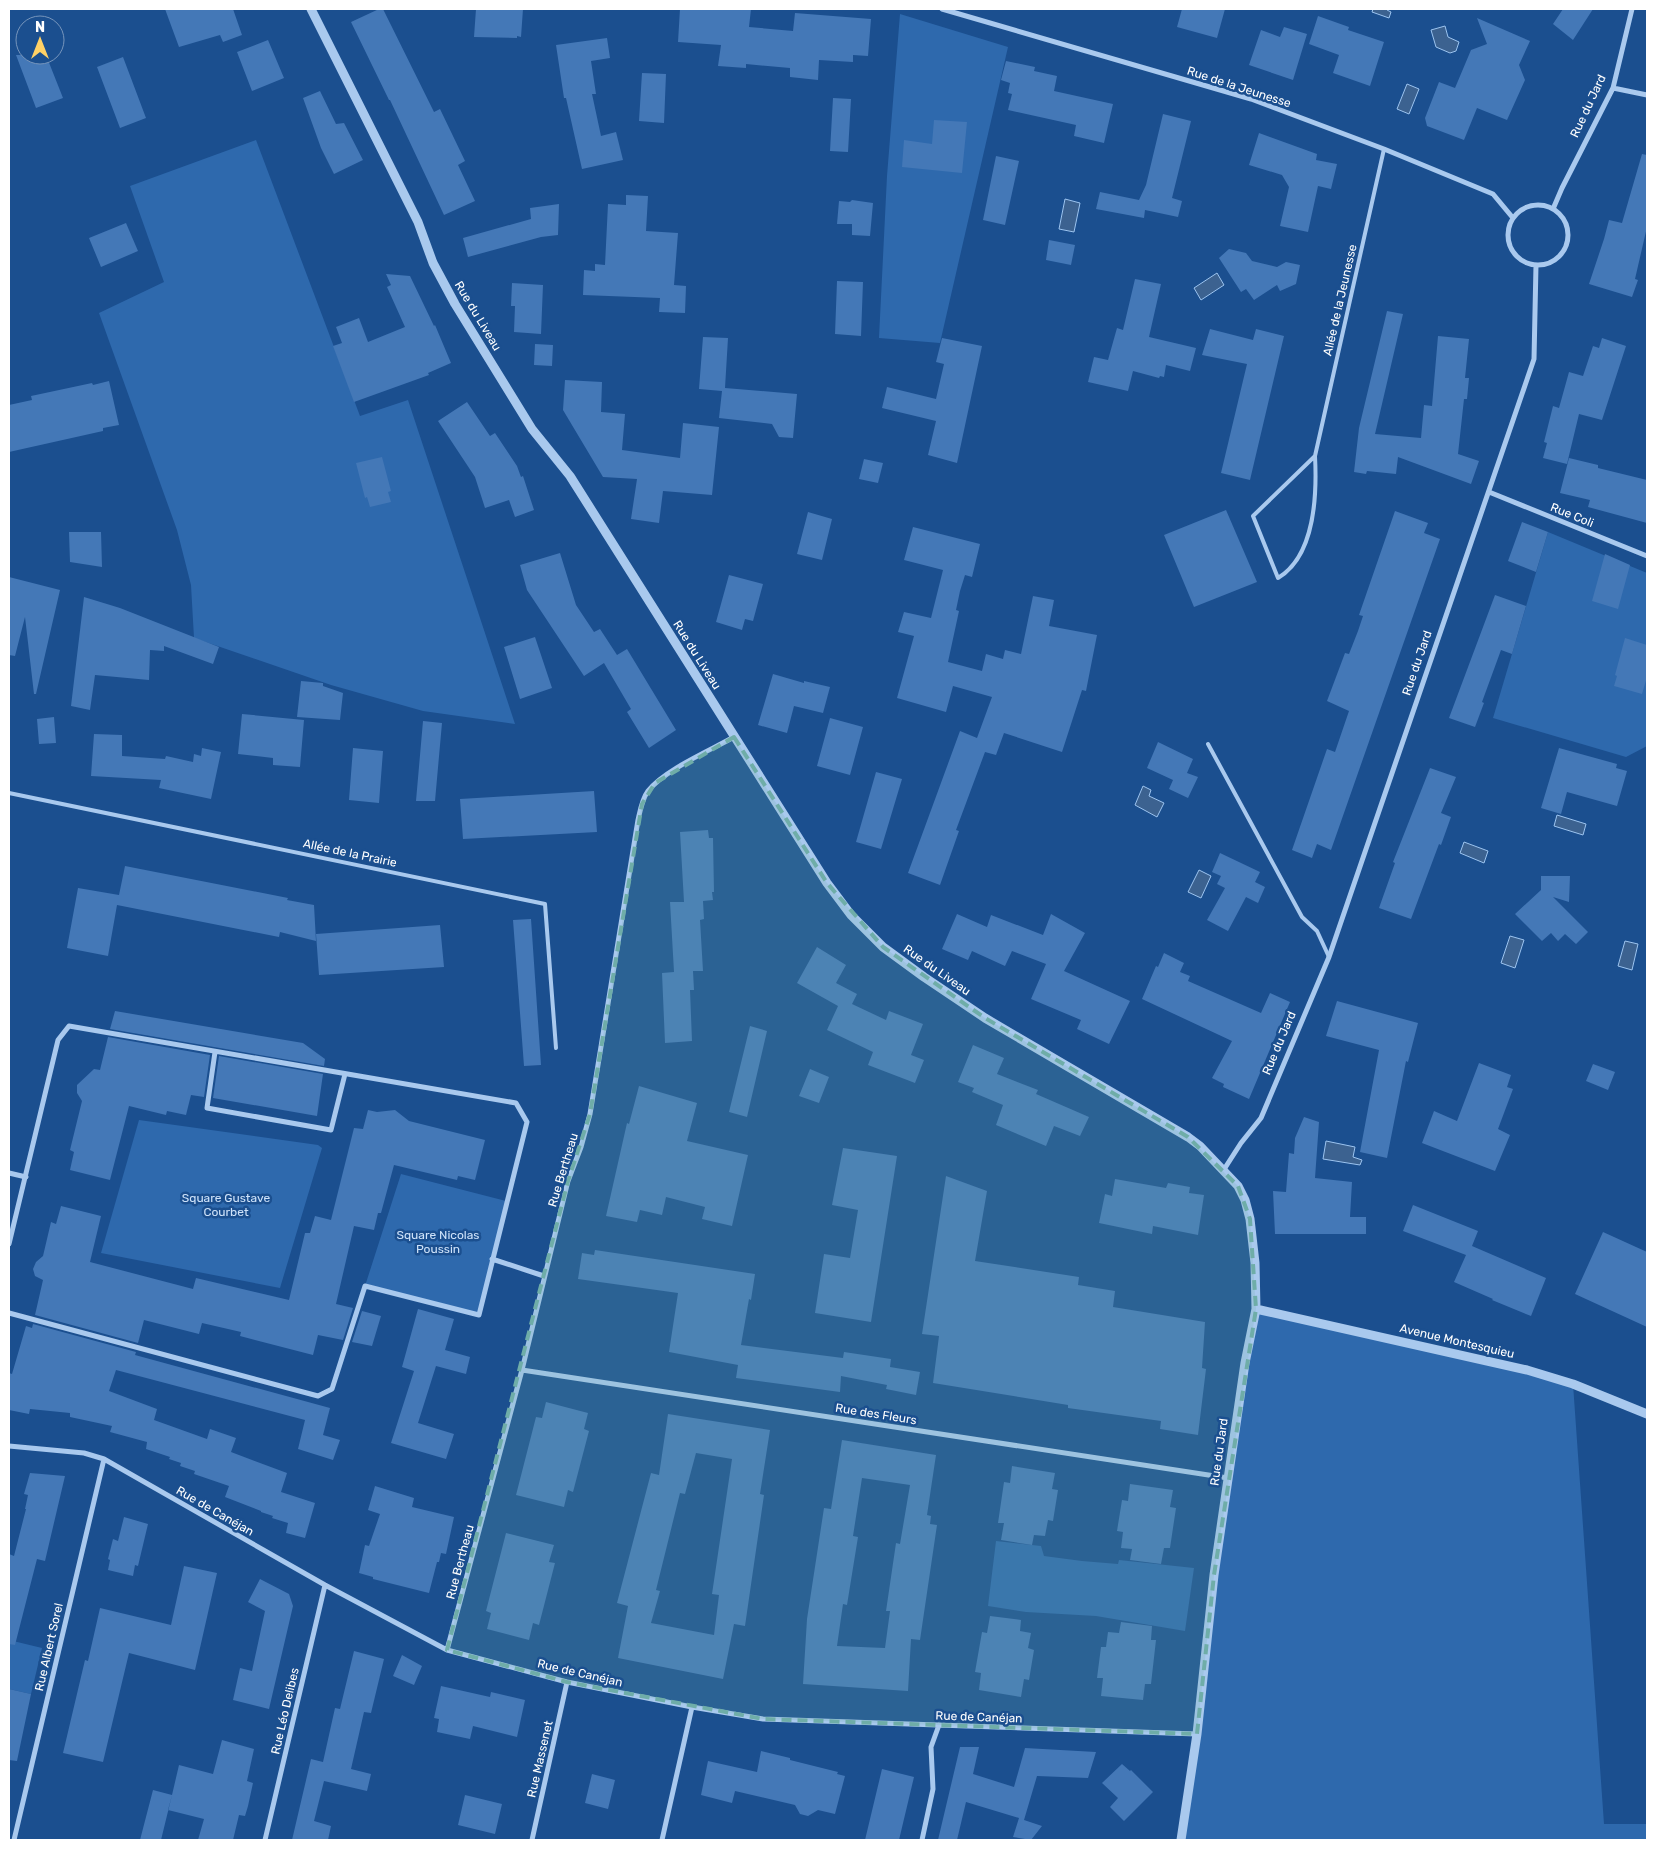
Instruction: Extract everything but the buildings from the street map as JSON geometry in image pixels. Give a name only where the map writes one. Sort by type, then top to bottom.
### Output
[{"type":"street","name":"Rue du Liveau","points":[[311,9],[418,222],[433,263],[455,304],[532,429],[570,476],[827,884],[851,915],[883,947],[924,977],[985,1018],[1188,1137],[1200,1146],[1223,1171]]},
{"type":"street","name":"Rue de la Jeunesse","points":[[942,9],[1251,99],[1493,194],[1513,218]]},
{"type":"street","name":"Rue du Jard","points":[[1553,209],[1613,88],[1632,9]]},
{"type":"street","points":[[1613,88],[1647,95]]},
{"type":"street","points":[[1536,205],[1553,209],[1561,215],[1566,224],[1567,244],[1555,260],[1546,264],[1536,265],[1528,263],[1520,258],[1510,244],[1510,226],[1513,218],[1527,207],[1536,205]]},
{"type":"street","name":"Rue du Jard","points":[[1181,1840],[1197,1734],[1214,1574],[1245,1363],[1256,1308],[1256,1272],[1250,1218],[1245,1200],[1238,1186],[1223,1171],[1241,1143],[1261,1118],[1329,957],[1534,359],[1536,265]]},
{"type":"street","name":"Rue Coli","points":[[1489,492],[1647,556]]},
{"type":"street","name":"Rue Bertheau","points":[[447,1650],[522,1370],[568,1181],[581,1147],[590,1114],[642,804],[646,793],[655,783],[734,737]]},
{"type":"street","points":[[9,1244],[58,1040],[69,1026],[516,1103],[527,1122],[478,1315],[365,1286],[332,1389],[318,1396],[9,1313]]},
{"type":"street","points":[[215,1052],[207,1108],[331,1130],[345,1074]]},
{"type":"street","points":[[9,1172],[26,1177]]},
{"type":"street","points":[[492,1259],[544,1276]]},
{"type":"street","name":"Avenue Montesquieu","points":[[1256,1308],[1527,1370],[1573,1384],[1647,1414]]},
{"type":"street","name":"Rue des Fleurs","points":[[522,1370],[1228,1478]]},
{"type":"street","name":"Rue de Canéjan","points":[[9,1446],[84,1453],[104,1459],[325,1585],[447,1650],[567,1682],[763,1719],[1197,1734]]},
{"type":"street","name":"Rue Albert Sorel","points":[[14,1840],[104,1459]]},
{"type":"street","name":"Rue Léo Delibes","points":[[265,1840],[325,1585]]},
{"type":"street","name":"Rue Massenet","points":[[532,1840],[567,1682]]},
{"type":"street","points":[[662,1840],[692,1707]]},
{"type":"street","points":[[922,1840],[933,1789],[931,1748],[939,1725]]},
{"type":"lane","name":"Allée de la Jeunesse","points":[[1315,456],[1253,516],[1278,578],[1288,572],[1299,557],[1309,536],[1317,484],[1315,456],[1384,150]]},
{"type":"lane","points":[[1208,744],[1302,917],[1317,931],[1329,957]]},
{"type":"lane","name":"Allée de la Prairie","points":[[9,793],[545,904],[556,1048]]},
{"type":"highlighted area","points":[[734,737],[827,883],[883,947],[985,1018],[1188,1137],[1238,1186],[1250,1219],[1256,1309],[1214,1575],[1197,1734],[763,1719],[567,1682],[447,1650],[568,1181],[590,1114],[642,804],[655,783]]},
{"type":"green space","points":[[900,14],[1008,47],[940,343],[879,338],[887,176]]},
{"type":"green space","points":[[256,140],[360,416],[408,400],[515,724],[423,711],[331,685],[194,638],[191,585],[177,530],[99,313],[164,282],[130,186]]},
{"type":"green space","points":[[1548,532],[1647,573],[1647,746],[1626,757],[1493,718]]},
{"type":"green space","name":"Square Gustave Courbet","points":[[139,1120],[318,1145],[322,1148],[280,1288],[101,1253]]},
{"type":"green space","name":"Square Nicolas Poussin","points":[[401,1174],[506,1201],[479,1315],[365,1286]]},
{"type":"green space","points":[[1256,1309],[1573,1384],[1604,1824],[1647,1824],[1647,1840],[1181,1840],[1214,1575]]},
{"type":"green space","points":[[996,1541],[1041,1546],[1044,1556],[1118,1564],[1119,1560],[1194,1568],[1185,1631],[1096,1616],[1026,1612],[988,1606]]},
{"type":"green space","points":[[9,1640],[42,1648],[31,1694],[9,1689]]},
{"type":"shaded area","points":[[1373,9],[1387,9],[1391,12],[1389,18],[1372,12]]},
{"type":"shaded area","points":[[1445,26],[1448,37],[1459,42],[1456,51],[1450,53],[1436,47],[1431,30]]},
{"type":"shaded area","points":[[1407,84],[1419,89],[1409,114],[1397,109]]},
{"type":"shaded area","points":[[1065,199],[1080,203],[1074,232],[1059,229]]},
{"type":"shaded area","points":[[1217,273],[1224,285],[1201,300],[1194,288]]},
{"type":"shaded area","points":[[1143,786],[1151,790],[1149,796],[1164,803],[1157,817],[1135,805]]},
{"type":"shaded area","points":[[1557,815],[1586,824],[1583,835],[1554,826]]},
{"type":"shaded area","points":[[1464,842],[1488,851],[1484,863],[1460,853]]},
{"type":"shaded area","points":[[1199,870],[1211,876],[1201,898],[1188,892]]},
{"type":"shaded area","points":[[1510,936],[1524,940],[1515,968],[1501,963]]},
{"type":"shaded area","points":[[1625,941],[1638,944],[1632,970],[1618,966]]},
{"type":"shaded area","points":[[1326,1141],[1355,1147],[1353,1157],[1362,1160],[1360,1165],[1323,1159]]}]
